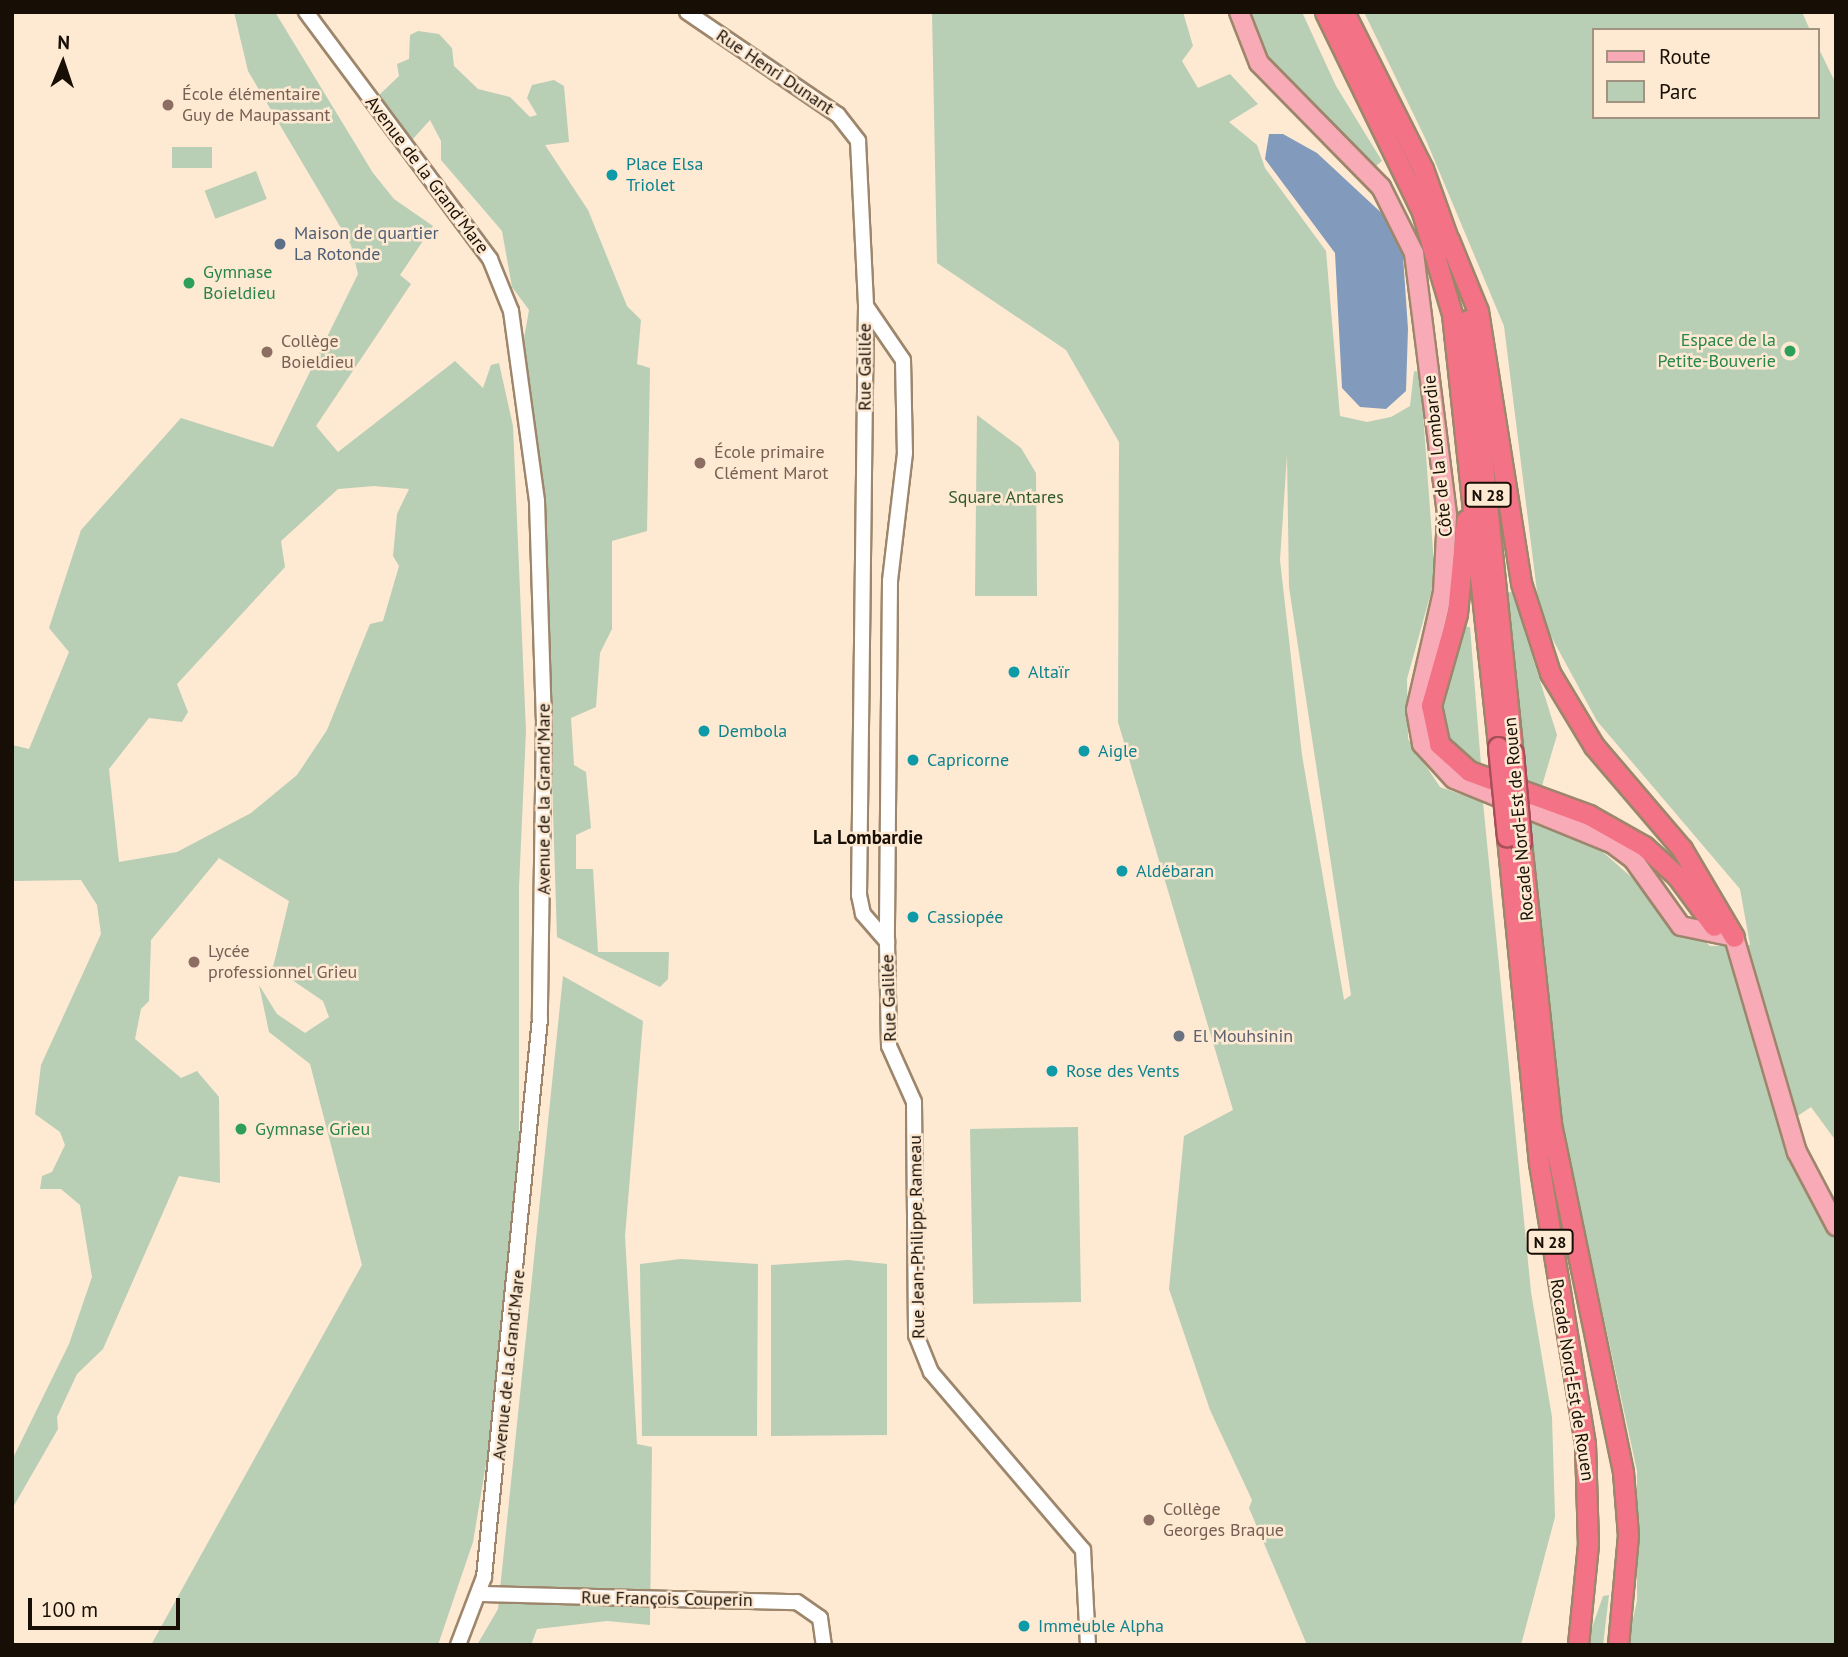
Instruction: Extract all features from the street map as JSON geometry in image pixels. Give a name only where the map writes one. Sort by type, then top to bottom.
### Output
[{"type":"highway","name":"Rocade Nord-Est de Rouen","points":[[1325,12],[1432,239],[1452,314],[1505,750]]},
{"type":"highway","name":"Rocade Nord-Est de Rouen","points":[[1345,12],[1423,169],[1449,240],[1475,366],[1539,1163],[1585,1444],[1588,1544],[1578,1645]]},
{"type":"highway","points":[[1449,240],[1478,312],[1521,583],[1550,673],[1594,746],[1682,849],[1728,937]]},
{"type":"highway","points":[[1469,463],[1457,614],[1431,705],[1439,744],[1469,771],[1588,815],[1644,846],[1677,876],[1728,937]]},
{"type":"highway","name":"Rocade Nord-Est de Rouen","points":[[1514,840],[1551,1124],[1623,1472],[1628,1535],[1618,1645]]},
{"type":"main road","name":"Côte de la Lombardie","points":[[1239,12],[1259,63],[1381,187],[1409,233],[1447,516],[1443,592],[1416,710],[1422,744],[1454,779],[1613,845],[1647,877],[1675,922],[1728,937]]},
{"type":"main road","points":[[1728,937],[1749,987],[1808,1179],[1836,1226]]},
{"type":"street","name":"Avenue de la Grand'Mare","points":[[306,12],[490,260],[511,312],[537,501],[544,719],[540,1019],[482,1594],[458,1645]]},
{"type":"street","name":"Rue Henri Dunant","points":[[687,12],[855,131],[866,306]]},
{"type":"street","name":"Rue Galilée","points":[[866,306],[859,895],[863,914],[887,942]]},
{"type":"street","name":"Rue Galilée","points":[[866,306],[903,360],[905,453],[890,581],[887,942],[892,1054]]},
{"type":"street","name":"Rue Jean-Philippe Rameau","points":[[892,1054],[914,1102],[918,1349],[931,1372],[1080,1544],[1088,1575],[1088,1645]]},
{"type":"street","name":"Rue François Couperin","points":[[482,1594],[797,1602],[820,1618],[824,1645]]},
{"type":"green space","points":[[234,12],[275,12],[373,173],[394,199],[433,226],[400,275],[411,284],[316,426],[338,452],[455,361],[483,388],[491,365],[499,363],[513,426],[526,731],[519,887],[519,1176],[493,1422],[473,1542],[438,1645],[151,1645],[362,1265],[310,1064],[269,1032],[259,985],[277,1014],[305,1033],[329,1017],[323,1001],[273,967],[289,901],[219,858],[151,940],[149,1001],[141,1009],[135,1039],[181,1078],[197,1071],[219,1097],[220,1183],[179,1176],[103,1349],[77,1374],[57,1417],[58,1429],[12,1509],[12,1460],[69,1344],[92,1277],[80,1205],[61,1189],[40,1189],[42,1176],[52,1172],[65,1145],[60,1132],[35,1114],[41,1065],[101,934],[97,905],[81,880],[12,881],[12,745],[29,749],[69,652],[49,628],[81,530],[181,418],[273,447],[358,274],[351,245],[248,71]],"holes":[[[374,486],[409,489],[397,514],[393,556],[399,566],[383,621],[370,624],[327,730],[297,775],[251,813],[177,852],[119,862],[109,769],[149,718],[182,722],[188,712],[177,684],[285,567],[281,541],[338,489]]]},
{"type":"green space","points":[[932,12],[1183,12],[1193,46],[1182,61],[1198,88],[1230,74],[1258,104],[1229,122],[1257,145],[1265,168],[1326,251],[1340,416],[1367,422],[1391,417],[1410,406],[1414,371],[1420,372],[1435,578],[1407,679],[1408,739],[1440,787],[1483,802],[1531,1292],[1552,1417],[1555,1517],[1521,1645],[1307,1645],[1249,1508],[1252,1500],[1210,1410],[1169,1289],[1184,1136],[1233,1110],[1118,722],[1119,442],[1066,350],[937,263]],"holes":[[[1287,455],[1289,587],[1351,995],[1344,1000],[1302,755],[1280,560]]]},
{"type":"green space","points":[[1244,12],[1302,12],[1336,86],[1382,161],[1376,166],[1253,47]]},
{"type":"green space","points":[[1364,12],[1802,12],[1809,28],[1592,28],[1592,119],[1820,119],[1820,51],[1836,84],[1836,1141],[1811,1107],[1790,1121],[1836,1216],[1836,1645],[1627,1645],[1637,1601],[1637,1471],[1560,1116],[1530,821],[1588,839],[1710,946],[1750,945],[1740,889],[1597,721],[1540,616],[1504,326],[1426,140]]},
{"type":"green space","points":[[418,31],[439,34],[452,48],[454,66],[478,89],[510,97],[530,117],[537,115],[527,98],[532,85],[554,80],[564,86],[569,142],[545,145],[588,210],[627,306],[641,320],[637,364],[650,368],[647,531],[612,541],[612,629],[600,653],[596,707],[571,718],[574,765],[586,772],[591,828],[576,835],[576,869],[593,869],[598,952],[669,952],[668,979],[660,987],[557,937],[545,564],[523,344],[529,310],[512,287],[502,231],[441,160],[441,141],[430,120],[412,140],[376,98],[399,76],[397,64],[409,59],[410,35]]},
{"type":"green space","points":[[172,147],[212,147],[212,168],[172,168]]},
{"type":"green space","points":[[256,171],[267,199],[215,219],[205,191]]},
{"type":"green space","name":"Square Antares","points":[[977,415],[1021,448],[1036,473],[1037,596],[975,596]]},
{"type":"green space","points":[[1512,592],[1557,735],[1541,789],[1521,775],[1505,593]]},
{"type":"green space","points":[[1459,626],[1470,627],[1481,765],[1450,748],[1437,717]]},
{"type":"green space","points":[[563,976],[643,1021],[625,1236],[637,1444],[652,1447],[650,1625],[607,1621],[537,1629],[531,1645],[477,1645],[498,1609]]},
{"type":"green space","points":[[1078,1127],[1081,1302],[973,1304],[970,1129]]},
{"type":"green space","points":[[681,1259],[758,1264],[757,1436],[642,1436],[640,1264]]},
{"type":"green space","points":[[848,1260],[887,1264],[887,1435],[771,1436],[771,1265]]},
{"type":"green space","points":[[1609,1595],[1603,1645],[1586,1645],[1603,1596]]},
{"type":"water","points":[[1269,134],[1283,134],[1317,153],[1388,219],[1403,256],[1408,329],[1406,391],[1386,409],[1360,407],[1342,388],[1335,253],[1265,159]]},
{"type":"place","name":"École élémentaire Guy de Maupassant","points":[[168,105]]},
{"type":"place","name":"Place Elsa Triolet","points":[[612,175]]},
{"type":"place","name":"Maison de quartier La Rotonde","points":[[280,244]]},
{"type":"place","name":"Gymnase Boieldieu","points":[[189,283]]},
{"type":"place","name":"Espace de la Petite-Bouverie","points":[[1790,351]]},
{"type":"place","name":"Collège Boieldieu","points":[[267,352]]},
{"type":"place","name":"École primaire Clément Marot","points":[[700,463]]},
{"type":"place","name":"Altaïr","points":[[1014,672]]},
{"type":"place","name":"Dembola","points":[[704,731]]},
{"type":"place","name":"Aigle","points":[[1084,751]]},
{"type":"place","name":"Capricorne","points":[[913,760]]},
{"type":"place","name":"Aldébaran","points":[[1122,871]]},
{"type":"place","name":"Cassiopée","points":[[913,917]]},
{"type":"place","name":"Lycée professionnel Grieu","points":[[194,962]]},
{"type":"place","name":"El Mouhsinin","points":[[1179,1036]]},
{"type":"place","name":"Rose des Vents","points":[[1052,1071]]},
{"type":"place","name":"Gymnase Grieu","points":[[241,1129]]},
{"type":"place","name":"Collège Georges Braque","points":[[1149,1520]]},
{"type":"place","name":"Immeuble Alpha","points":[[1024,1626]]},
{"type":"district","name":"La Lombardie","points":[[868,838]]}]
